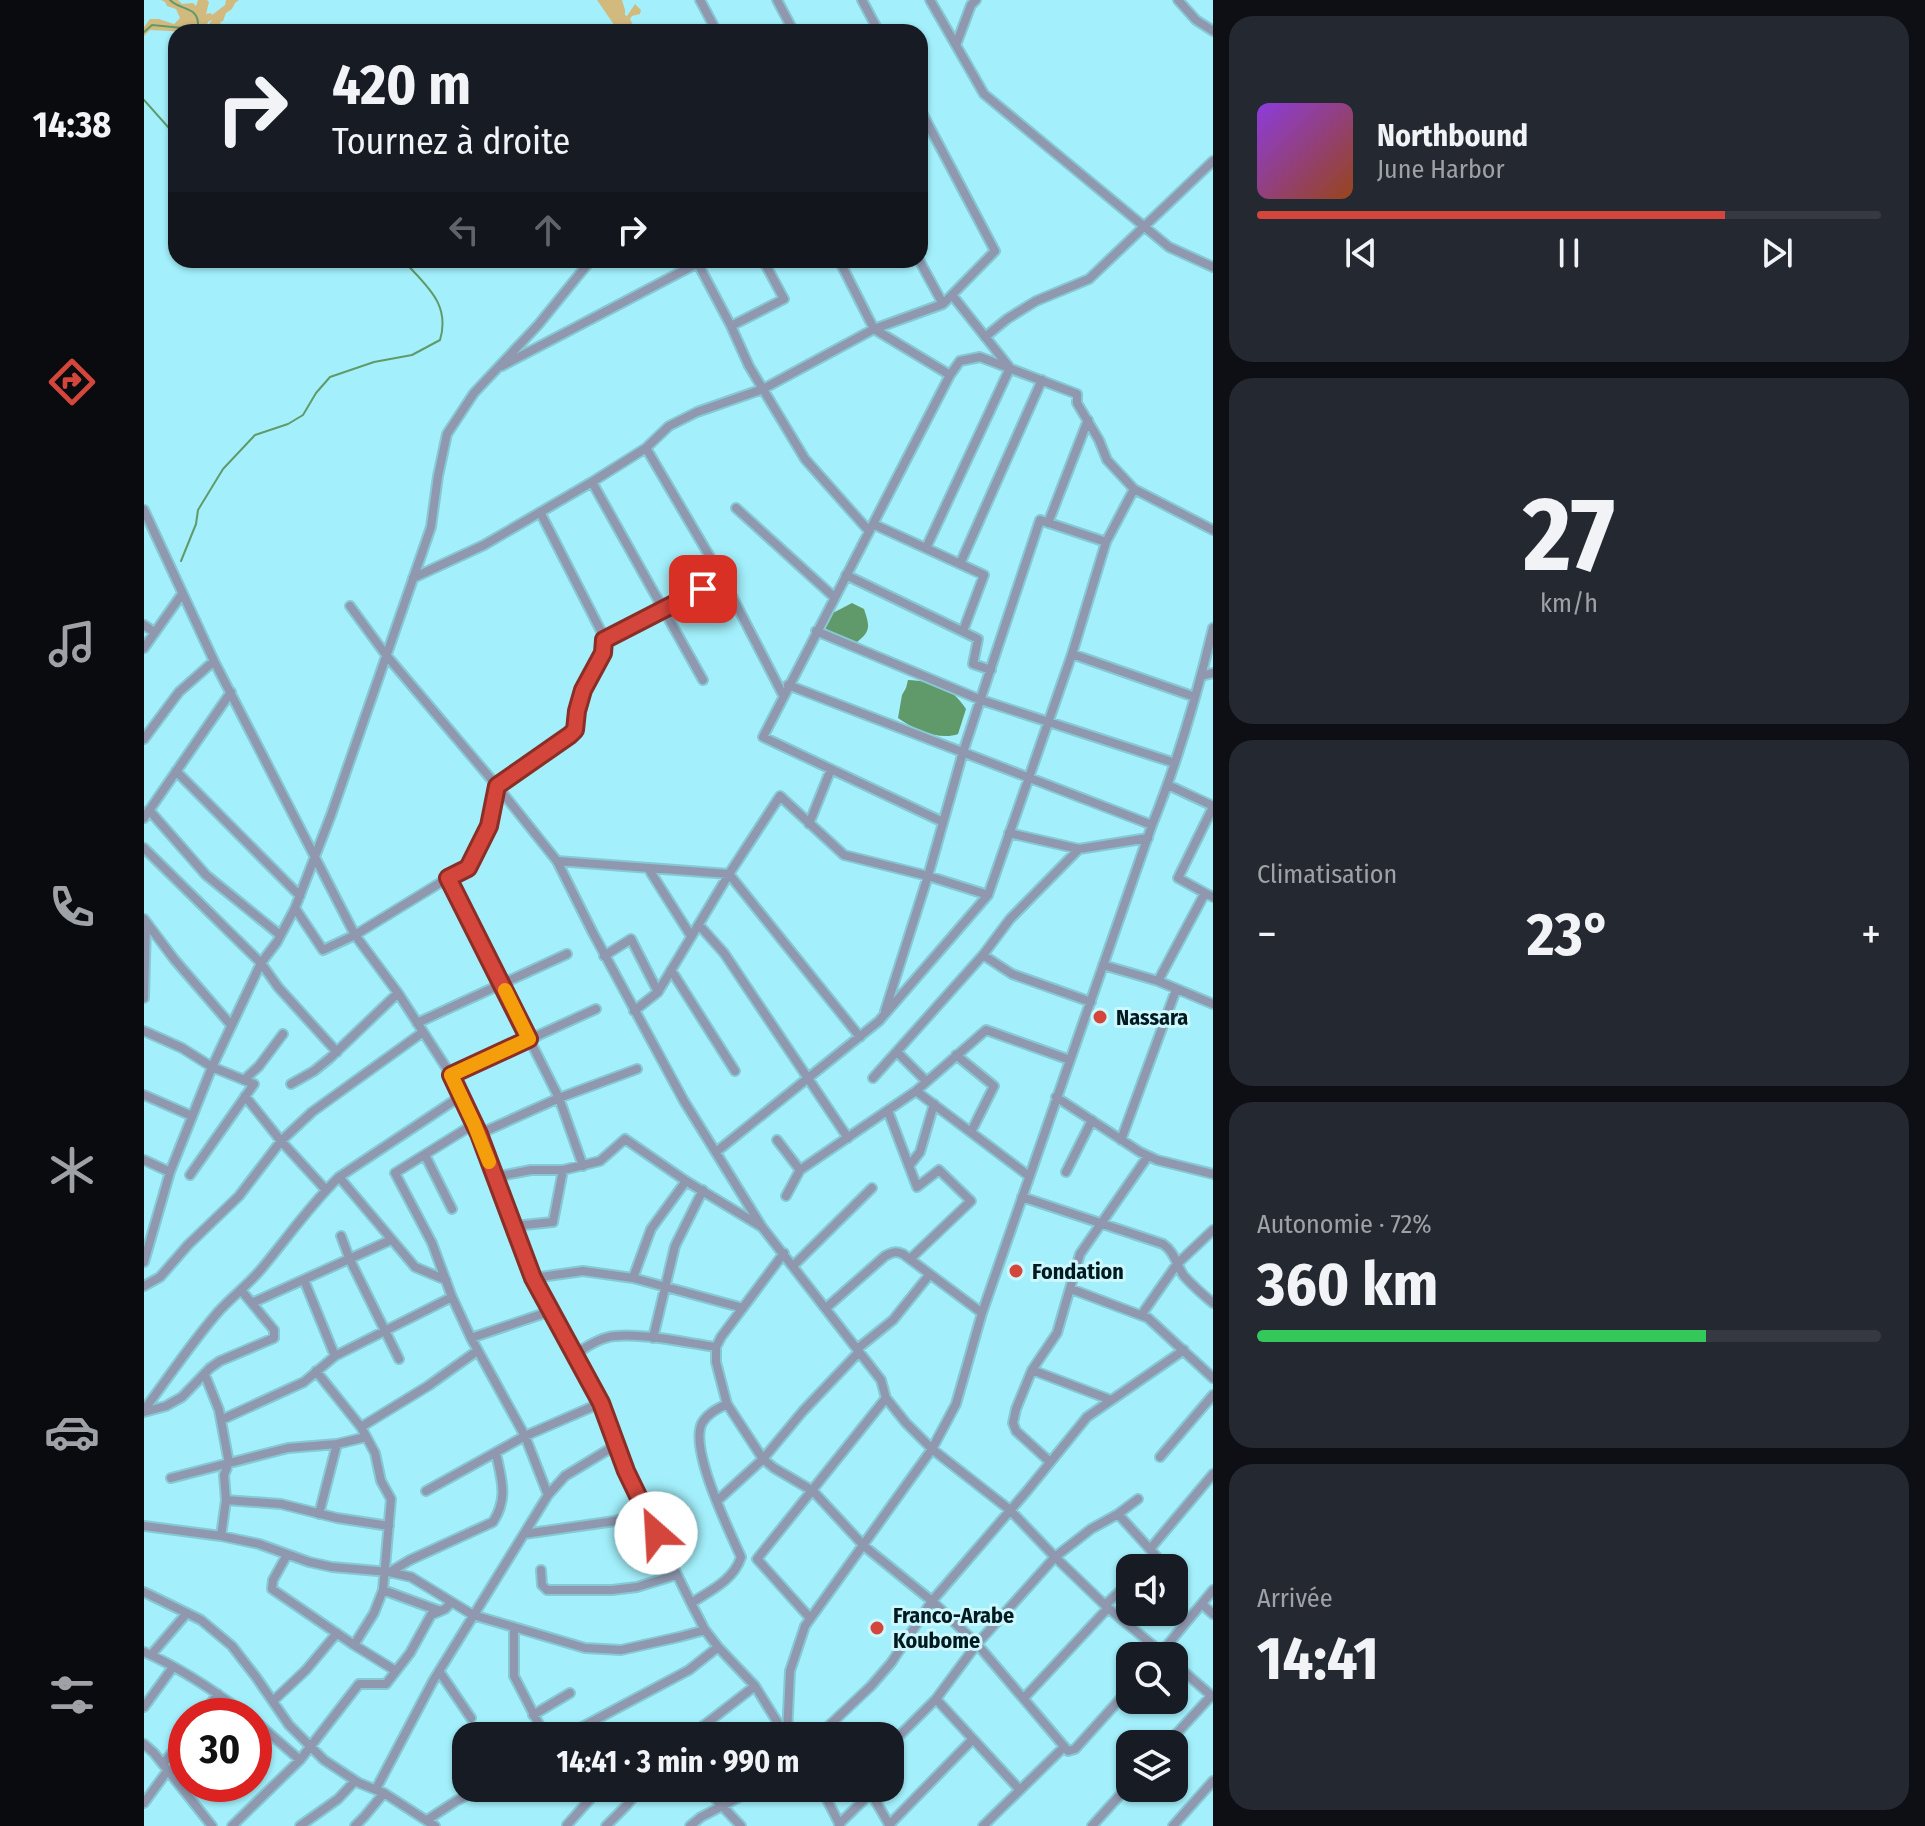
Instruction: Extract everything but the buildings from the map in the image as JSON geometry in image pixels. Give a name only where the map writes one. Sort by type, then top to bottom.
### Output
[{"type":"street","points":[[700,0],[713,24]]},
{"type":"street","points":[[777,0],[790,24]]},
{"type":"street","points":[[862,0],[875,24]]},
{"type":"street","points":[[930,0],[984,94],[1169,247],[1213,267]]},
{"type":"street","points":[[956,45],[971,5],[976,0]]},
{"type":"street","points":[[1178,0],[1196,20],[1213,31]]},
{"type":"street","points":[[413,578],[484,545],[592,482],[646,448],[669,426],[697,412],[763,389],[874,329],[943,304],[995,251],[928,124]]},
{"type":"street","points":[[985,337],[1036,301],[1089,279],[1213,161]]},
{"type":"street","points":[[144,1262],[170,1172],[212,1067],[261,963],[295,908],[315,857],[431,527],[447,434],[474,393],[538,325],[584,268]]},
{"type":"street","points":[[495,370],[686,268]]},
{"type":"street","points":[[700,268],[749,366],[805,459],[871,527],[984,575],[963,631]]},
{"type":"street","points":[[731,326],[784,299],[767,268]]},
{"type":"street","points":[[843,268],[874,329],[950,375]]},
{"type":"street","points":[[923,268],[943,304]]},
{"type":"street","points":[[952,295],[1010,368]]},
{"type":"street","points":[[943,822],[763,737],[960,361],[980,357],[1077,394],[1077,403],[1107,460],[1134,489],[1213,530]]},
{"type":"street","points":[[926,548],[1010,368]]},
{"type":"street","points":[[960,564],[1042,380]]},
{"type":"street","points":[[1048,523],[1088,420]]},
{"type":"street","points":[[646,448],[723,579],[783,695]]},
{"type":"street","points":[[592,482],[703,680]]},
{"type":"street","points":[[716,1152],[884,1016],[988,895],[1072,654],[1106,542],[1134,489]]},
{"type":"street","points":[[736,508],[834,597]]},
{"type":"street","points":[[144,510],[214,661],[355,935],[398,993],[451,1075],[479,1134],[533,1278],[601,1403],[626,1471],[676,1575],[705,1630],[755,1686],[778,1722]]},
{"type":"street","points":[[295,908],[323,950],[355,935],[468,868],[489,826],[497,786],[575,730],[583,690],[603,653],[604,640],[540,512]]},
{"type":"street","points":[[884,1016],[963,752],[1040,520],[1106,542]]},
{"type":"street","points":[[846,575],[978,639],[973,664],[991,670]]},
{"type":"street","points":[[604,640],[723,579]]},
{"type":"street","points":[[144,648],[182,594]]},
{"type":"street","points":[[350,606],[386,655],[557,861],[604,956],[684,1101],[762,1227],[881,1380],[886,1398],[932,1449],[1010,1510],[1106,1607],[1147,1642]]},
{"type":"street","points":[[144,625],[154,632]]},
{"type":"street","points":[[787,1722],[790,1671],[805,1626],[932,1449],[956,1404],[982,1313],[1168,785],[1213,628]]},
{"type":"street","points":[[816,631],[981,700],[1175,763]]},
{"type":"street","points":[[1072,654],[1195,697]]},
{"type":"street","points":[[144,739],[179,692],[214,661]]},
{"type":"street","points":[[1201,676],[1213,673]]},
{"type":"street","points":[[788,685],[1152,825]]},
{"type":"street","points":[[231,692],[147,814],[206,875],[280,935]]},
{"type":"street","points":[[809,824],[831,769]]},
{"type":"street","points":[[176,771],[300,896]]},
{"type":"street","points":[[1158,981],[1209,895],[1178,878],[1213,806],[1168,785]]},
{"type":"street","points":[[634,1011],[658,992],[780,796],[844,855],[988,895]]},
{"type":"street","points":[[1009,833],[1079,849],[1148,838]]},
{"type":"street","points":[[144,848],[261,963],[278,987],[337,1052]]},
{"type":"street","points":[[873,1078],[983,955],[1010,919],[1079,849]]},
{"type":"street","points":[[557,861],[729,874],[860,1037]]},
{"type":"street","points":[[648,868],[691,936]]},
{"type":"street","points":[[448,878],[559,1098],[583,1166]]},
{"type":"street","points":[[145,921],[231,1025]]},
{"type":"street","points":[[144,998],[145,921]]},
{"type":"street","points":[[699,925],[724,953],[848,1138]]},
{"type":"street","points":[[604,956],[631,939],[658,992]]},
{"type":"street","points":[[144,1286],[160,1277],[239,1196],[281,1141],[316,1109],[420,1028],[502,984],[567,954]]},
{"type":"street","points":[[983,955],[1012,974],[1091,1002]]},
{"type":"street","points":[[1103,965],[1158,981],[1213,1004]]},
{"type":"street","points":[[671,970],[735,1071]]},
{"type":"street","points":[[1121,1140],[1176,990]]},
{"type":"street","points":[[291,1084],[314,1071],[337,1052],[398,993]]},
{"type":"street","points":[[451,1075],[596,1009]]},
{"type":"street","points":[[786,1196],[800,1170],[916,1091],[986,1030],[1070,1060]]},
{"type":"street","points":[[144,1031],[182,1048],[212,1067],[254,1084],[190,1175]]},
{"type":"street","points":[[244,1080],[283,1034]]},
{"type":"street","points":[[897,1052],[926,1081]]},
{"type":"street","points":[[956,1055],[994,1086],[971,1132]]},
{"type":"street","points":[[479,1134],[559,1098],[637,1069]]},
{"type":"street","points":[[916,1091],[1029,1176]]},
{"type":"street","points":[[144,1095],[192,1116]]},
{"type":"street","points":[[245,1096],[326,1190]]},
{"type":"street","points":[[144,1411],[184,1353],[221,1309],[261,1270],[300,1218],[339,1177],[461,1096]]},
{"type":"street","points":[[1056,1097],[1148,1156],[1213,1174]]},
{"type":"street","points":[[909,1166],[920,1152],[934,1104]]},
{"type":"street","points":[[888,1111],[917,1187],[939,1170],[971,1201],[910,1259]]},
{"type":"street","points":[[1066,1172],[1092,1120]]},
{"type":"street","points":[[474,1124],[395,1173],[432,1243],[477,1351],[525,1436],[548,1495]]},
{"type":"street","points":[[495,1177],[531,1170],[563,1170],[583,1166],[600,1161],[625,1139],[762,1227]]},
{"type":"street","points":[[777,1140],[800,1170]]},
{"type":"street","points":[[425,1155],[452,1209]]},
{"type":"street","points":[[1049,1461],[1016,1431],[1013,1423],[1016,1409],[1032,1370],[1057,1333],[1080,1254],[1148,1156]]},
{"type":"street","points":[[144,1160],[170,1172]]},
{"type":"street","points":[[514,1226],[553,1222],[563,1170]]},
{"type":"street","points":[[339,1177],[415,1267],[446,1280]]},
{"type":"street","points":[[633,1278],[651,1229],[686,1181]]},
{"type":"street","points":[[793,1266],[872,1188]]},
{"type":"street","points":[[653,1338],[675,1246],[703,1190]]},
{"type":"street","points":[[1022,1197],[1163,1244],[1170,1249],[1182,1273],[1213,1303]]},
{"type":"street","points":[[144,1227],[154,1231]]},
{"type":"street","points":[[1142,1314],[1177,1264],[1213,1230]]},
{"type":"street","points":[[341,1236],[399,1359]]},
{"type":"street","points":[[252,1303],[391,1240]]},
{"type":"street","points":[[826,1308],[892,1252],[903,1254],[982,1313]]},
{"type":"street","points":[[784,1253],[716,1347],[716,1362],[727,1404],[763,1459],[813,1491],[864,1546],[932,1601],[977,1644],[1068,1751],[1075,1749],[1116,1704]]},
{"type":"street","points":[[533,1278],[583,1271],[633,1278],[743,1308]]},
{"type":"street","points":[[717,1501],[763,1459],[858,1350],[893,1320],[930,1274]]},
{"type":"street","points":[[304,1280],[335,1356]]},
{"type":"street","points":[[1071,1289],[1142,1314],[1213,1378]]},
{"type":"street","points":[[144,1411],[166,1406],[182,1397],[220,1361],[274,1338],[274,1330],[241,1290]]},
{"type":"street","points":[[221,1420],[304,1382],[335,1356],[452,1297]]},
{"type":"street","points":[[471,1338],[551,1311]]},
{"type":"street","points":[[576,1354],[590,1344],[614,1336],[716,1347]]},
{"type":"street","points":[[836,1722],[891,1663],[932,1601],[1087,1417],[1184,1350]]},
{"type":"street","points":[[361,1427],[428,1386],[477,1351]]},
{"type":"street","points":[[1032,1370],[1111,1400]]},
{"type":"street","points":[[316,1371],[361,1427],[375,1453],[381,1481],[391,1499],[387,1572],[383,1590],[370,1621],[354,1645]]},
{"type":"street","points":[[205,1375],[221,1420],[229,1463],[224,1475],[226,1500],[221,1536]]},
{"type":"street","points":[[1160,1457],[1213,1395]]},
{"type":"street","points":[[810,1618],[757,1559],[886,1398]]},
{"type":"street","points":[[426,1491],[525,1436],[601,1403]]},
{"type":"street","points":[[691,1603],[722,1584],[741,1557],[700,1452],[702,1424],[711,1413],[727,1404]]},
{"type":"street","points":[[171,1478],[288,1448],[337,1444],[366,1437]]},
{"type":"street","points":[[319,1514],[337,1444]]},
{"type":"street","points":[[355,1826],[380,1791],[439,1671],[548,1495],[565,1476],[616,1445]]},
{"type":"street","points":[[387,1572],[493,1522],[503,1501],[496,1453]]},
{"type":"street","points":[[1150,1549],[1213,1474]]},
{"type":"street","points":[[904,1731],[936,1699],[977,1644],[1055,1557],[1138,1499]]},
{"type":"street","points":[[226,1500],[281,1504],[389,1526]]},
{"type":"street","points":[[524,1534],[615,1521],[646,1511]]},
{"type":"street","points":[[1118,1514],[1154,1554]]},
{"type":"street","points":[[144,1526],[259,1544],[332,1567],[411,1577],[473,1615],[585,1648],[621,1650],[705,1630]]},
{"type":"street","points":[[287,1555],[273,1580],[272,1589],[396,1671]]},
{"type":"street","points":[[541,1570],[542,1585],[547,1590],[612,1590],[637,1587],[676,1575]]},
{"type":"street","points":[[383,1590],[440,1611]]},
{"type":"street","points":[[1172,1642],[1213,1590]]},
{"type":"street","points":[[144,1592],[201,1620],[232,1646],[289,1725],[324,1760],[355,1781],[380,1791],[431,1823],[455,1802]]},
{"type":"street","points":[[1024,1698],[1116,1597]]},
{"type":"street","points":[[232,1826],[300,1760],[359,1684],[386,1684],[410,1653],[431,1615],[451,1603]]},
{"type":"street","points":[[1202,1604],[1213,1614]]},
{"type":"street","points":[[187,1613],[148,1654],[223,1698]]},
{"type":"street","points":[[514,1628],[514,1676],[537,1722]]},
{"type":"street","points":[[273,1701],[306,1670],[337,1633]]},
{"type":"street","points":[[591,1722],[689,1670],[718,1647]]},
{"type":"street","points":[[144,1707],[173,1667]]},
{"type":"street","points":[[439,1671],[471,1718]]},
{"type":"street","points":[[1180,1730],[1212,1696],[1188,1675]]},
{"type":"street","points":[[708,1722],[755,1686]]},
{"type":"street","points":[[533,1715],[570,1693]]},
{"type":"street","points":[[215,1698],[218,1694]]},
{"type":"street","points":[[936,1699],[1020,1790]]},
{"type":"street","points":[[272,1736],[300,1760]]},
{"type":"street","points":[[875,1802],[889,1826],[973,1739]]},
{"type":"street","points":[[144,1744],[212,1826]]},
{"type":"street","points":[[983,1826],[1064,1747]]},
{"type":"street","points":[[144,1803],[168,1762]]},
{"type":"street","points":[[300,1826],[338,1799],[355,1781]]},
{"type":"street","points":[[1173,1826],[1213,1781]]},
{"type":"street","points":[[1092,1826],[1116,1799]]},
{"type":"street","points":[[567,1826],[588,1802]]},
{"type":"street","points":[[606,1826],[629,1802]]},
{"type":"street","points":[[719,1802],[741,1826]]},
{"type":"street","points":[[690,1826],[728,1802]]},
{"type":"street","points":[[828,1802],[840,1825],[860,1802]]},
{"type":"street","points":[[364,1817],[372,1826]]},
{"type":"shaded area","points":[[161,0],[178,0],[182,4],[193,3],[196,6],[198,0],[207,0],[206,14],[212,15],[225,5],[226,0],[239,0],[226,13],[221,24],[209,24],[212,20],[207,24],[174,24],[180,18],[176,9]]},
{"type":"shaded area","points":[[597,0],[622,0],[627,16],[635,4],[641,10],[640,14],[630,19],[632,24],[614,24]]},
{"type":"shaded area","points":[[150,19],[174,24],[168,24],[168,31],[150,30],[144,36],[144,27]]},
{"type":"shaded area","points":[[852,603],[864,609],[868,625],[867,632],[856,643],[828,632],[824,626],[829,615]]},
{"type":"shaded area","points":[[908,680],[942,687],[961,701],[966,709],[958,734],[943,736],[927,733],[898,718]]},
{"type":"waterway","points":[[170,0],[196,15],[198,24]]},
{"type":"waterway","points":[[144,32],[152,25],[168,27]]},
{"type":"waterway","points":[[144,100],[168,127]]},
{"type":"waterway","points":[[181,561],[196,524],[198,510],[223,469],[255,435],[288,424],[303,415],[330,377],[374,362],[412,355],[440,340],[442,315],[439,305],[410,268]]},
{"type":"slow traffic","points":[[489,1162],[451,1075],[529,1039],[505,990]]},
{"type":"place","name":"Nassara","points":[[1100,1017]]},
{"type":"place","name":"Fondation","points":[[1016,1271]]},
{"type":"place","name":"Franco-Arabe Koubome","points":[[877,1628]]},
{"type":"route","points":[[656,1533],[626,1471],[601,1403],[533,1278],[479,1134],[451,1075],[529,1039],[448,878],[468,868],[489,826],[497,786],[575,730],[583,690],[603,653],[604,640],[703,589]]}]
